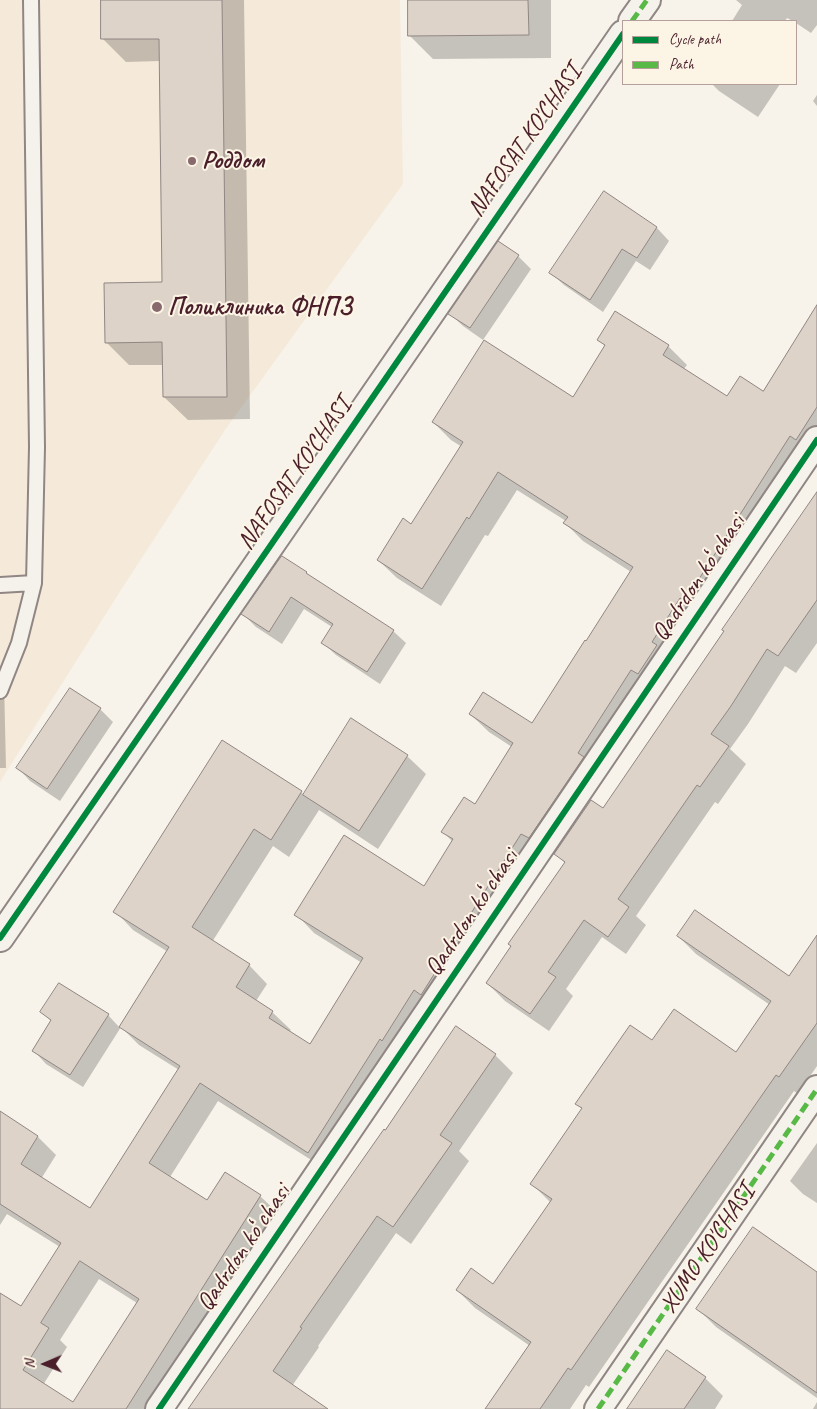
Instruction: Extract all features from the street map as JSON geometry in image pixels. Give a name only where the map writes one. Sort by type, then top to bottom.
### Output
[{"type":"street","points":[[633,20],[646,0]]},
{"type":"street","name":"NAFOSAT KO'CHASI","points":[[0,938],[622,35]]},
{"type":"street","name":"Qadrdon koʻchasi","points":[[160,1409],[817,440]]},
{"type":"street","name":"XUMO KO'CHASI","points":[[598,1409],[817,1089]]},
{"type":"lane","points":[[0,691],[19,643],[34,584],[37,447],[31,0]]},
{"type":"lane","points":[[0,586],[34,584]]},
{"type":"shaded area","name":"Поликлиника ФНПЗ","points":[[0,0],[400,0],[403,184],[225,430],[0,782]]},
{"type":"building","name":"Роддом","points":[[101,0],[222,0],[227,397],[163,397],[162,342],[105,343],[104,283],[162,282],[159,39],[101,39]]},
{"type":"building","points":[[408,0],[528,0],[529,35],[408,36]]},
{"type":"building","points":[[604,191],[657,227],[637,258],[622,249],[590,300],[549,273]]},
{"type":"building","points":[[498,241],[519,255],[470,328],[448,314]]},
{"type":"building","points":[[817,305],[817,407],[796,440],[790,436],[685,601],[680,598],[652,642],[657,645],[638,674],[631,670],[578,753],[584,757],[529,838],[521,834],[421,995],[414,990],[382,1041],[380,1039],[308,1153],[200,1083],[149,1163],[207,1200],[225,1172],[261,1195],[126,1409],[0,1409],[0,1293],[21,1306],[61,1243],[0,1204],[0,1111],[38,1136],[21,1164],[90,1208],[180,1066],[119,1027],[169,947],[113,912],[222,740],[302,791],[271,840],[254,829],[192,927],[250,964],[236,987],[273,1011],[269,1018],[310,1044],[363,958],[294,915],[344,835],[424,886],[453,839],[441,832],[464,797],[475,804],[513,743],[469,714],[483,692],[532,723],[633,567],[563,523],[568,517],[498,472],[422,589],[377,560],[403,518],[411,524],[463,442],[432,422],[484,340],[573,397],[605,345],[597,340],[615,311],[669,345],[663,355],[727,396],[740,376],[763,391]],"holes":[[[80,1261],[139,1299],[73,1402],[23,1370],[49,1328],[41,1323]]]},
{"type":"building","points":[[817,492],[817,600],[778,656],[767,649],[711,734],[729,746],[700,787],[697,785],[618,899],[629,907],[608,937],[584,920],[548,972],[556,977],[530,1014],[486,983],[511,946],[508,944],[565,862],[554,854],[591,800],[603,808]]},
{"type":"building","points":[[282,556],[394,630],[367,672],[321,643],[333,624],[291,597],[269,632],[241,614]]},
{"type":"building","points":[[70,688],[101,708],[47,789],[16,768]]},
{"type":"building","points":[[351,718],[408,755],[359,831],[303,795]]},
{"type":"building","points":[[695,910],[789,976],[817,935],[817,1023],[779,1077],[776,1075],[571,1370],[568,1368],[540,1409],[485,1409],[531,1342],[456,1290],[471,1268],[493,1284],[552,1199],[530,1184],[582,1108],[575,1104],[630,1025],[652,1040],[674,1009],[736,1052],[771,1001],[677,936]]},
{"type":"building","points":[[59,983],[109,1014],[70,1075],[32,1051],[51,1020],[40,1012]]},
{"type":"building","points":[[456,1026],[496,1054],[440,1135],[452,1143],[393,1227],[377,1216],[300,1327],[302,1328],[273,1371],[328,1409],[188,1409],[385,1130]]},
{"type":"building","points":[[753,1227],[817,1272],[817,1393],[696,1309]]},
{"type":"building","points":[[667,1350],[706,1377],[684,1409],[627,1409]]},
{"type":"marked path","points":[[633,20],[647,0]]},
{"type":"marked path","points":[[598,1409],[817,1089]]},
{"type":"cycle path","points":[[0,938],[622,35]]},
{"type":"cycle path","points":[[159,1409],[817,440]]},
{"type":"place","name":"Роддом","points":[[192,161]]},
{"type":"place","name":"Поликлиника ФНПЗ","points":[[157,307]]}]
